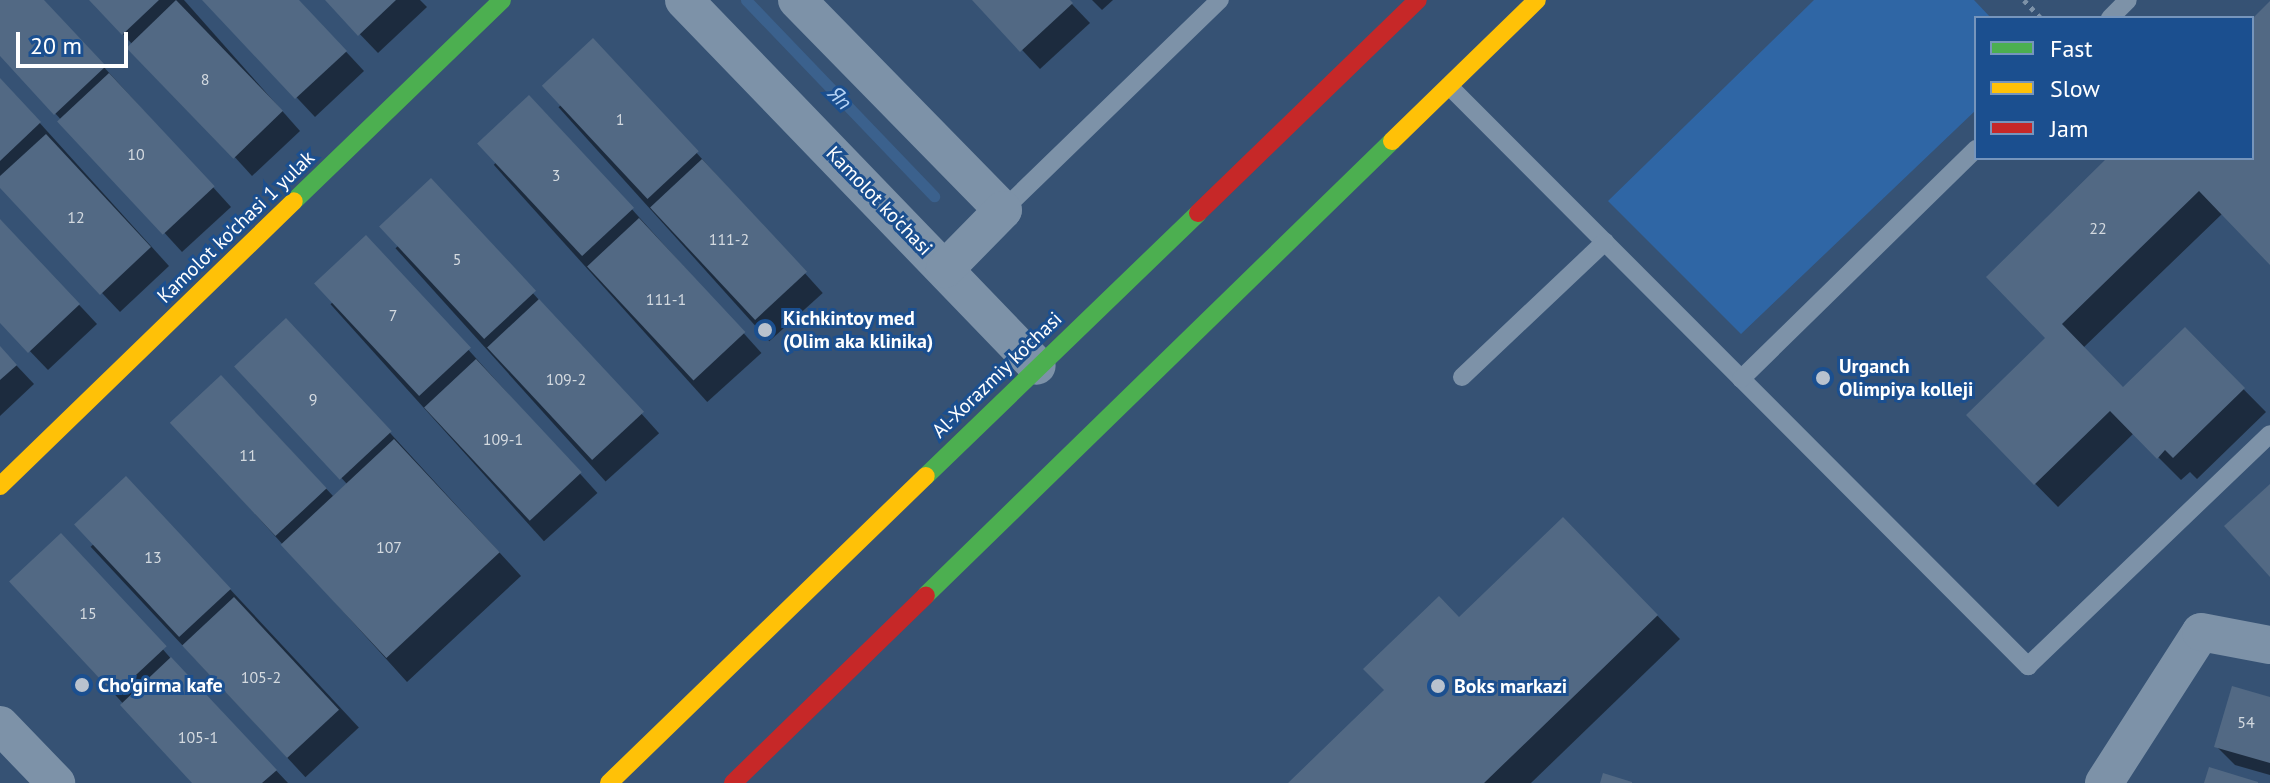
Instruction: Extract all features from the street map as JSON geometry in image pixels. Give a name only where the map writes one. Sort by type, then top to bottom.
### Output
[{"type":"main road","name":"Kamolot ko'chasi 1 yulak","points":[[0,486],[502,0]]},
{"type":"main road","name":"Al-Xorazmiy ko’chasi","points":[[609,783],[1418,0]]},
{"type":"main road","points":[[733,783],[1537,0]]},
{"type":"street","name":"Kamolot ko'chasi","points":[[684,0],[945,269],[1003,210]]},
{"type":"street","points":[[797,0],[1003,210]]},
{"type":"street","points":[[945,269],[1037,366]]},
{"type":"street","points":[[2104,783],[2201,632],[2270,645]]},
{"type":"street","points":[[0,725],[56,783]]},
{"type":"lane","points":[[1003,210],[1220,0]]},
{"type":"lane","points":[[2112,16],[2128,0]]},
{"type":"lane","points":[[1449,86],[2028,666],[2270,434]]},
{"type":"lane","points":[[1741,379],[1974,151]]},
{"type":"lane","points":[[1462,377],[1605,242]]},
{"type":"path","points":[[2024,0],[2039,16]]},
{"type":"shaded area","points":[[1814,0],[1974,0],[1989,16],[1974,16],[1974,112],[1741,334],[1608,201]]},
{"type":"building","points":[[0,0],[44,0],[106,66],[54,115],[0,56]]},
{"type":"building","points":[[89,0],[159,0],[122,35]]},
{"type":"building","points":[[176,0],[283,111],[233,159],[126,48]]},
{"type":"building","points":[[202,0],[299,0],[347,51],[295,99]]},
{"type":"building","points":[[325,0],[396,0],[358,36]]},
{"type":"building","points":[[972,0],[1070,0],[1073,3],[1020,52]]},
{"type":"building","points":[[2270,1],[2270,265],[2199,191],[2062,324],[2123,387],[2185,327],[2245,388],[2173,458],[2165,450],[2157,459],[2110,411],[2034,485],[1966,415],[2045,338],[1986,277],[2105,160],[2254,160],[2254,17]]},
{"type":"building","points":[[593,38],[699,151],[648,199],[542,86]]},
{"type":"building","points":[[109,73],[215,186],[163,235],[57,121]]},
{"type":"building","points":[[0,78],[41,122],[0,161]]},
{"type":"building","points":[[529,95],[634,208],[582,256],[477,143]]},
{"type":"building","points":[[46,134],[151,247],[100,295],[0,188],[0,176]]},
{"type":"building","points":[[702,159],[807,272],[755,320],[650,207]]},
{"type":"building","points":[[431,178],[536,291],[484,339],[379,226]]},
{"type":"building","points":[[639,218],[745,332],[693,381],[587,266]]},
{"type":"building","points":[[0,219],[80,304],[28,353],[0,323]]},
{"type":"building","points":[[366,235],[471,348],[419,396],[314,283]]},
{"type":"building","points":[[539,299],[644,412],[592,460],[487,347]]},
{"type":"building","points":[[286,318],[392,431],[340,480],[234,366]]},
{"type":"building","points":[[0,346],[17,365],[0,380]]},
{"type":"building","points":[[476,359],[582,472],[530,521],[424,407]]},
{"type":"building","points":[[221,375],[327,488],[276,536],[170,423]]},
{"type":"building","points":[[394,439],[500,552],[386,658],[281,545]]},
{"type":"building","points":[[126,476],[231,589],[179,637],[74,524]]},
{"type":"building","points":[[2270,484],[2270,577],[2224,526]]},
{"type":"building","points":[[1563,517],[1658,615],[1484,783],[1288,783],[1384,690],[1363,669],[1439,596],[1459,617]]},
{"type":"building","points":[[61,533],[167,646],[115,695],[9,581]]},
{"type":"building","points":[[234,597],[339,710],[287,758],[182,645]]},
{"type":"building","points":[[171,657],[277,770],[262,783],[192,783],[120,705]]},
{"type":"building","points":[[2232,686],[2270,697],[2270,763],[2214,747]]},
{"type":"building","points":[[2209,767],[2258,782],[2258,783],[2204,783]]},
{"type":"building","points":[[1603,773],[1632,782],[1632,783],[1600,783]]},
{"type":"waterway","name":"Яп","points":[[746,0],[934,196]]},
{"type":"traffic: fast","points":[[294,201],[502,0]]},
{"type":"traffic: fast","points":[[926,595],[1392,141]]},
{"type":"traffic: fast","points":[[926,476],[1198,213]]},
{"type":"traffic: slow","points":[[1392,141],[1537,0]]},
{"type":"traffic: slow","points":[[0,486],[294,201]]},
{"type":"traffic: slow","points":[[609,783],[926,476]]},
{"type":"traffic: jam","points":[[1198,213],[1418,0]]},
{"type":"traffic: jam","points":[[733,783],[926,595]]},
{"type":"place","name":"Kichkintoy med (Olim aka klinika)","points":[[765,330]]},
{"type":"place","name":"Urganch Olimpiya kolleji","points":[[1823,378]]},
{"type":"place","name":"Cho'girma kafe","points":[[82,685]]},
{"type":"place","name":"Boks markazi","points":[[1438,686]]}]
